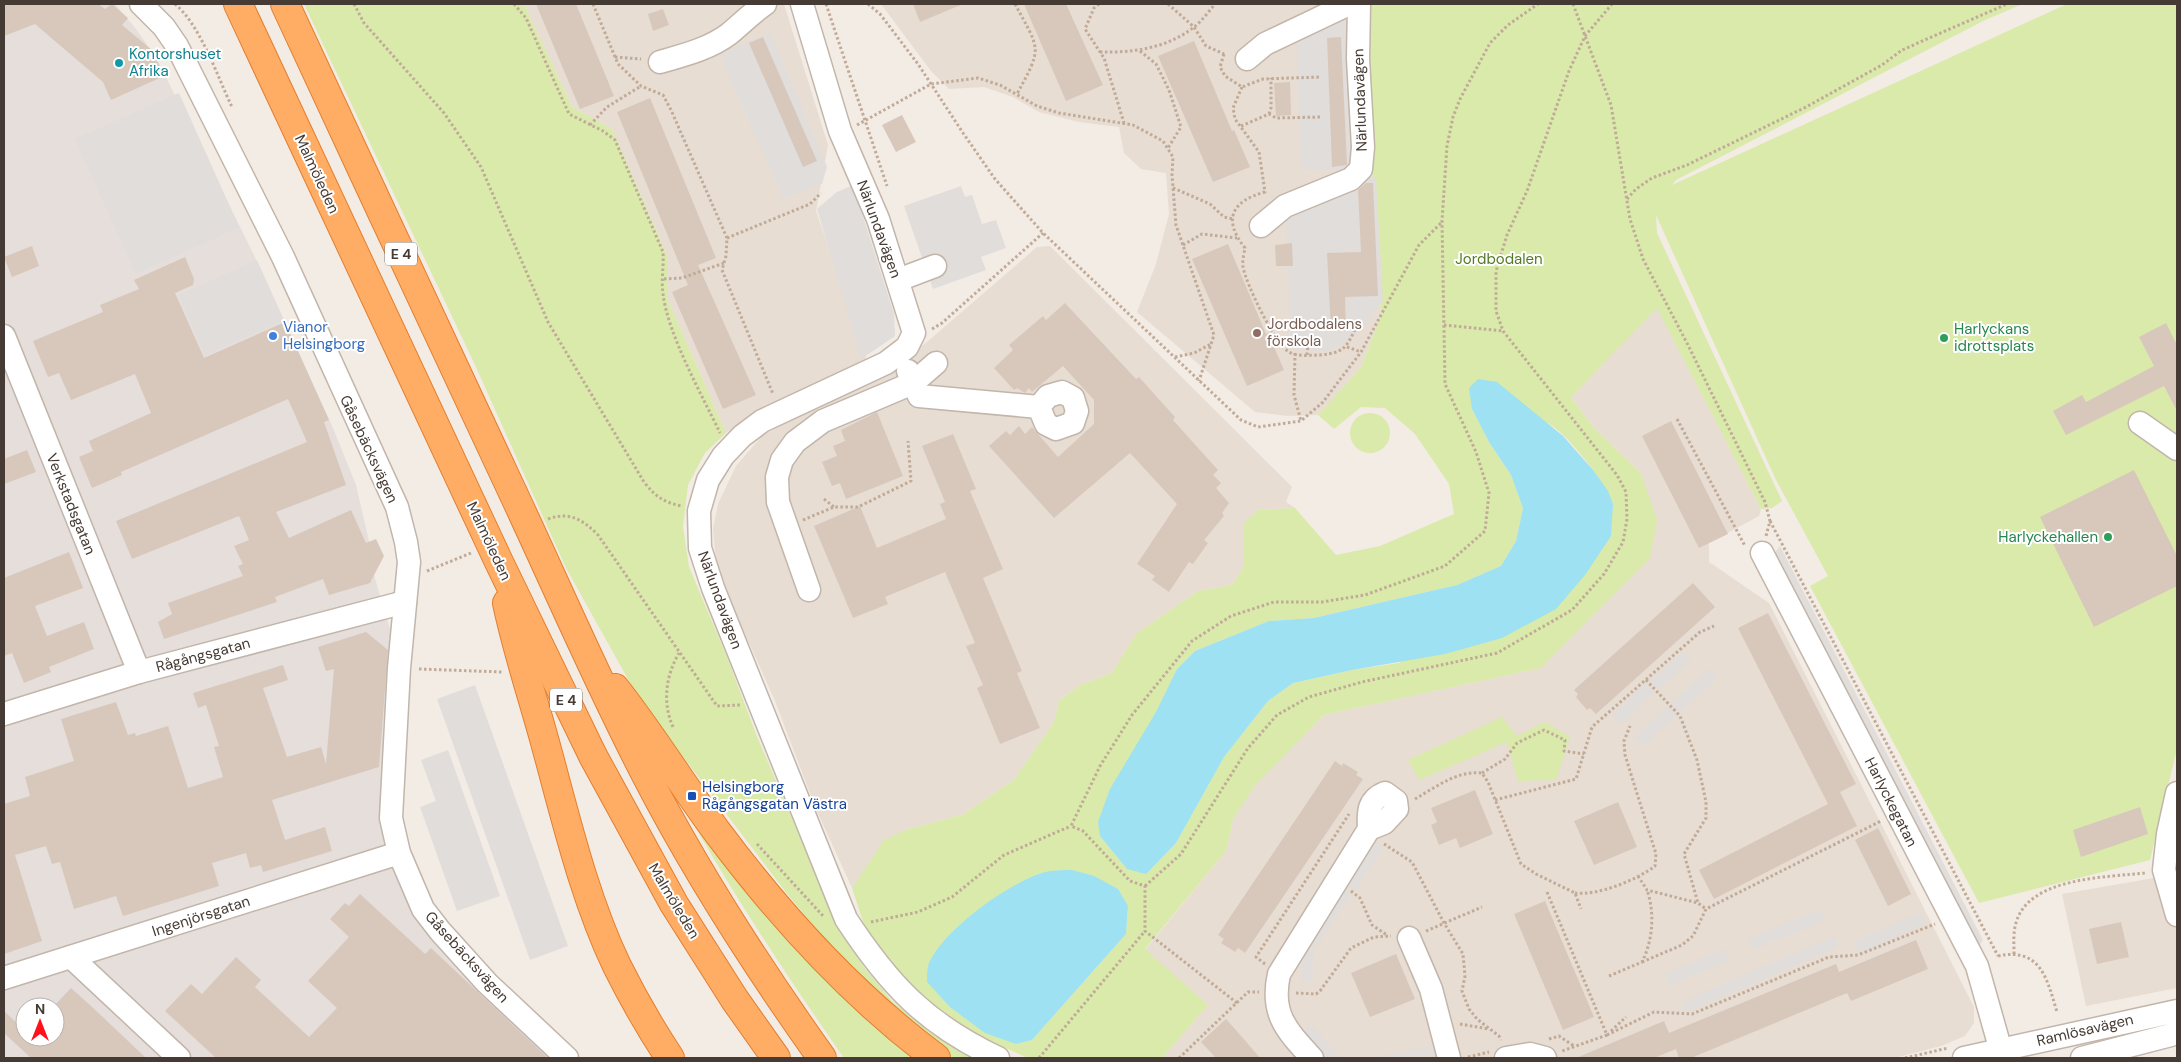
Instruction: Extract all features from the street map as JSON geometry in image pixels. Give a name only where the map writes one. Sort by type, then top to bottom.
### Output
[{"type":"highway","name":"Malmöleden","points":[[238,4],[498,560],[593,756],[636,838],[735,1000],[776,1058]]},
{"type":"highway","name":"E 4","points":[[285,4],[518,505],[582,648],[671,820],[743,942],[822,1058]]},
{"type":"highway","points":[[498,560],[516,647],[598,920],[616,964],[639,1011],[670,1058]]},
{"type":"highway","points":[[582,648],[644,724],[718,833],[759,885],[867,1001],[936,1058]]},
{"type":"street","name":"Gåsebäcksvägen","points":[[141,4],[164,27],[177,46],[283,258],[355,418],[385,477],[397,507],[409,562],[399,668],[391,818],[399,853],[423,909],[440,931],[487,983],[567,1058]]},
{"type":"street","points":[[660,62],[690,54],[709,45],[728,34],[765,4]]},
{"type":"street","name":"Närlundavägen","points":[[802,4],[840,130],[867,189],[914,334],[912,341],[900,353],[872,370],[780,412],[752,428],[728,451],[708,480],[699,511],[700,548],[703,563],[757,700],[848,922],[872,958],[915,1005],[949,1032],[998,1058]]},
{"type":"street","points":[[1247,59],[1265,44],[1349,4]]},
{"type":"street","name":"Närlundavägen","points":[[1261,226],[1286,206],[1351,179],[1361,169],[1363,147],[1358,59],[1359,4]]},
{"type":"street","points":[[898,280],[935,266]]},
{"type":"street","name":"Verkstadsgatan","points":[[4,336],[139,672]]},
{"type":"street","points":[[900,353],[918,396],[1039,407]]},
{"type":"street","points":[[809,590],[778,502],[777,477],[782,460],[795,442],[823,421],[913,383],[936,364]]},
{"type":"street","points":[[2140,423],[2177,449]]},
{"type":"street","name":"Harlyckegatan","points":[[1762,553],[1977,966],[2002,1054]]},
{"type":"street","name":"Rågångsgatan","points":[[4,714],[139,672],[405,602]]},
{"type":"street","points":[[1312,1058],[1287,1030],[1278,1011],[1277,983],[1368,831],[1368,808],[1376,796],[1385,793],[1396,801],[1397,810]]},
{"type":"street","points":[[2176,906],[2164,870],[2168,834],[2177,793]]},
{"type":"street","name":"Ingenjörsgatan","points":[[4,978],[399,853]]},
{"type":"street","points":[[1398,936],[1431,988],[1449,1058]]},
{"type":"street","points":[[71,957],[179,1058]]},
{"type":"street","name":"Ramlösavägen","points":[[1964,1058],[2002,1054],[2177,1011]]},
{"type":"street","name":"Ramlösavägen","points":[[2082,1058],[2170,1034],[2177,1030]]},
{"type":"street","points":[[1504,1050],[1545,1058]]},
{"type":"path","points":[[175,4],[182,9],[199,37],[232,108]]},
{"type":"path","points":[[354,4],[364,23],[444,113],[481,167],[548,322],[644,482],[653,494],[664,502],[699,511]]},
{"type":"path","points":[[514,4],[526,18],[569,114],[603,130],[615,140],[663,252],[663,293],[675,334],[728,451]]},
{"type":"path","points":[[593,4],[618,64],[641,86],[663,95],[671,110],[727,238],[722,270],[780,412]]},
{"type":"path","points":[[826,4],[840,46]]},
{"type":"path","points":[[869,4],[880,14],[902,41],[996,179],[1043,233],[1241,420],[1258,427],[1301,421],[1323,402],[1361,352],[1419,245],[1442,221]]},
{"type":"path","points":[[1015,4],[1035,43],[1036,56],[1017,94]]},
{"type":"path","points":[[1099,4],[1094,8],[1085,29],[1104,58],[1124,124]]},
{"type":"path","points":[[1168,4],[1194,27],[1206,46],[1224,54],[1247,59]]},
{"type":"path","points":[[1100,52],[1139,51],[1179,36],[1194,27],[1215,4]]},
{"type":"path","points":[[756,843],[824,917],[848,922],[918,912],[952,896],[1004,856],[1071,826],[1100,766],[1132,715],[1192,642],[1231,616],[1274,602],[1322,602],[1365,595],[1445,566],[1485,531],[1489,493],[1476,452],[1445,384],[1442,221],[1447,146],[1453,116],[1460,99],[1490,43],[1520,16],[1538,4]]},
{"type":"path","points":[[1573,4],[1611,105],[1630,219],[1643,259],[1688,345],[1765,502],[1770,521],[1998,956]]},
{"type":"path","points":[[1039,1058],[1146,931],[1146,886],[1181,854],[1248,748],[1276,715],[1309,697],[1362,682],[1497,653],[1572,610],[1604,574],[1623,542],[1627,519],[1626,492],[1617,475],[1582,434],[1503,331],[1496,311],[1496,271],[1506,235],[1527,191],[1569,71],[1585,36],[1612,4]]},
{"type":"path","points":[[1627,199],[1636,189],[1652,178],[1687,165],[1806,107],[1882,65],[1902,50],[2007,4]]},
{"type":"path","points":[[1139,51],[1156,64],[1169,90],[1181,127],[1168,148]]},
{"type":"path","points":[[1224,54],[1220,67],[1226,76],[1242,86],[1271,78],[1320,77]]},
{"type":"path","points":[[615,57],[660,62]]},
{"type":"path","points":[[840,130],[864,123],[931,84],[978,78],[1000,85],[1036,106],[1059,113],[1133,125],[1163,141],[1173,157],[1176,224],[1214,335],[1199,381]]},
{"type":"path","points":[[1241,126],[1269,114],[1271,108],[1271,78]]},
{"type":"path","points":[[590,125],[607,107],[641,86]]},
{"type":"path","points":[[1269,114],[1276,118],[1321,117]]},
{"type":"path","points":[[1173,188],[1210,204],[1224,217],[1233,219]]},
{"type":"path","points":[[727,238],[810,204],[821,193]]},
{"type":"path","points":[[925,333],[942,323],[1043,233]]},
{"type":"path","points":[[1183,245],[1202,234],[1237,238]]},
{"type":"path","points":[[664,279],[682,278],[724,263]]},
{"type":"path","points":[[1444,325],[1461,325],[1503,331]]},
{"type":"path","points":[[1174,357],[1194,353],[1212,344]]},
{"type":"path","points":[[1307,355],[1308,344]]},
{"type":"path","points":[[1347,346],[1361,352]]},
{"type":"path","points":[[1295,353],[1294,395],[1301,421]]},
{"type":"path","points":[[1676,419],[1746,549],[1762,553],[1770,521]]},
{"type":"path","points":[[787,526],[834,507],[858,507],[911,481],[908,441]]},
{"type":"path","points":[[824,498],[834,507]]},
{"type":"path","points":[[545,520],[559,515],[570,515],[585,522],[592,529],[717,706],[737,706],[757,700]]},
{"type":"path","points":[[425,564],[424,572],[470,553]]},
{"type":"path","points":[[1496,800],[1576,779],[1592,727],[1700,632],[1714,626]]},
{"type":"path","points":[[675,733],[670,720],[666,689],[668,677],[679,652]]},
{"type":"path","points":[[399,668],[503,672]]},
{"type":"path","points":[[1646,680],[1680,716],[1697,760],[1706,802],[1706,818],[1684,854],[1698,903]]},
{"type":"path","points":[[1482,773],[1496,800],[1521,864],[1536,874],[1574,893],[1588,895],[1638,876],[1655,866],[1656,854],[1624,755],[1624,741],[1630,726]]},
{"type":"path","points":[[1397,810],[1447,781],[1470,772],[1482,773],[1505,759],[1517,743],[1544,730],[1565,740],[1564,751],[1584,754]]},
{"type":"path","points":[[1277,983],[1256,957],[1352,809]]},
{"type":"path","points":[[1609,976],[1682,945],[1693,936],[1706,909],[1897,813]]},
{"type":"path","points":[[1071,826],[1083,831],[1110,857],[1130,881],[1146,886]]},
{"type":"path","points":[[1368,831],[1412,862],[1465,960],[1462,992],[1469,1009],[1477,1019],[1492,1029],[1504,1050]]},
{"type":"path","points":[[2014,954],[2016,922],[2023,907],[2036,894],[2050,888],[2081,880],[2164,870]]},
{"type":"path","points":[[1638,876],[1647,890],[1652,926],[1648,947],[1642,962]]},
{"type":"path","points":[[1336,882],[1360,898],[1372,925],[1398,936]]},
{"type":"path","points":[[1647,890],[1698,903],[1706,909]]},
{"type":"path","points":[[1547,892],[1607,1034]]},
{"type":"path","points":[[1574,893],[1581,909]]},
{"type":"path","points":[[1179,1058],[1248,992],[1277,983],[1316,994],[1322,989],[1351,948],[1374,937],[1398,936],[1444,923],[1482,907]]},
{"type":"path","points":[[1545,1058],[1607,1034],[1654,1012],[1692,1014],[1829,956],[1858,955],[1951,917]]},
{"type":"path","points":[[1146,931],[1237,1002]]},
{"type":"path","points":[[1977,966],[1998,956],[2014,954],[2030,958],[2041,967],[2057,1012]]},
{"type":"path","points":[[1607,1034],[1626,1017]]},
{"type":"path","points":[[1440,1019],[1492,1029]]},
{"type":"shaded area","points":[[4,4],[115,4],[136,29],[157,59],[252,251],[333,428],[356,485],[369,541],[374,575],[395,646],[383,724],[387,818],[438,928],[580,1058],[4,1058]]},
{"type":"shaded area","points":[[524,4],[784,4],[828,145],[816,211],[866,357],[861,366],[763,409],[726,433],[667,298],[667,255],[612,129],[572,107]]},
{"type":"shaded area","points":[[881,4],[1371,4],[1369,119],[1381,316],[1361,367],[1318,415],[1288,416],[1255,412],[1137,312],[1156,264],[1169,214],[1166,173],[1141,169],[1124,153],[1119,127],[1079,122],[1039,112],[1013,97],[984,87],[949,89],[931,71]]},
{"type":"shaded area","points":[[1345,19],[1354,169],[1301,170],[1296,35]]},
{"type":"shaded area","points":[[770,32],[827,167],[822,184],[783,199],[720,55]]},
{"type":"shaded area","points":[[179,93],[239,227],[136,274],[75,139]]},
{"type":"shaded area","points":[[1376,177],[1383,300],[1362,331],[1330,351],[1291,350],[1286,217],[1361,178]]},
{"type":"shaded area","points":[[853,185],[894,314],[895,336],[861,359],[817,209],[837,192]]},
{"type":"shaded area","points":[[961,186],[965,197],[972,195],[982,224],[996,220],[1006,248],[981,257],[986,270],[933,289],[904,206]]},
{"type":"shaded area","points":[[1050,246],[1292,487],[1286,502],[1295,508],[1258,510],[1243,525],[1243,568],[1232,585],[1198,591],[1136,634],[1112,673],[1080,685],[1059,701],[1054,722],[1014,780],[962,815],[908,829],[885,840],[852,888],[816,809],[775,701],[738,618],[716,561],[713,529],[718,504],[736,466],[762,436],[871,382],[927,342],[1037,247]]},
{"type":"shaded area","points":[[257,260],[284,320],[205,355],[179,295]]},
{"type":"shaded area","points":[[1657,307],[1761,509],[1759,516],[1709,543],[1709,562],[1769,603],[1974,1007],[1974,1023],[1965,1036],[1941,1046],[1894,1058],[1162,1058],[1208,1005],[1145,950],[1226,851],[1233,819],[1255,784],[1324,715],[1541,668],[1641,473],[1593,427],[1571,397]]},
{"type":"shaded area","points":[[1780,546],[1983,940],[1974,952],[1770,559]]},
{"type":"shaded area","points":[[1683,651],[1691,660],[1658,690],[1650,680]]},
{"type":"shaded area","points":[[1710,669],[1718,678],[1679,713],[1671,703]]},
{"type":"shaded area","points":[[1646,683],[1655,692],[1621,724],[1612,714]]},
{"type":"shaded area","points":[[475,685],[568,946],[530,960],[437,699]]},
{"type":"shaded area","points":[[1668,706],[1676,715],[1643,746],[1634,737]]},
{"type":"shaded area","points":[[448,750],[500,896],[457,911],[420,807],[436,801],[421,760]]},
{"type":"shaded area","points":[[1374,840],[1384,848],[1355,891],[1344,883]]},
{"type":"shaded area","points":[[2177,874],[2177,988],[2086,1006],[2062,894]]},
{"type":"shaded area","points":[[1341,888],[1352,895],[1315,949],[1305,942]]},
{"type":"shaded area","points":[[1820,909],[1825,921],[1752,950],[1747,939]]},
{"type":"shaded area","points":[[1921,912],[1926,924],[1859,953],[1854,941]]},
{"type":"shaded area","points":[[1834,936],[1839,947],[1686,1013],[1681,1002]]},
{"type":"shaded area","points":[[1303,949],[1314,950],[1312,981],[1301,981]]},
{"type":"shaded area","points":[[1724,949],[1729,961],[1669,986],[1664,974]]},
{"type":"shaded area","points":[[1311,1024],[1340,1058],[1322,1058],[1301,1033]]},
{"type":"shaded area","points":[[1440,1044],[1443,1056],[1371,1058]]},
{"type":"green space","points":[[304,4],[524,4],[572,107],[612,129],[667,255],[667,298],[726,433],[705,453],[688,485],[683,527],[689,567],[727,657],[756,734],[838,926],[864,967],[892,1001],[930,1032],[974,1058],[954,1058],[934,1046],[842,960],[788,895],[639,699],[566,568],[475,365]]},
{"type":"green space","name":"Jordbodalen","points":[[1371,4],[2023,4],[1985,20],[1676,180],[1672,185],[2067,4],[2177,4],[2177,749],[2150,860],[1979,903],[1810,586],[1828,576],[1776,480],[1656,215],[1657,233],[1782,501],[1772,508],[1761,509],[1657,308],[1571,397],[1593,427],[1641,473],[1657,520],[1650,558],[1541,668],[1324,715],[1256,784],[1233,819],[1226,851],[1145,949],[1208,1005],[1162,1058],[1028,1058],[994,1043],[935,1010],[897,974],[866,931],[852,888],[884,840],[908,829],[962,815],[1014,780],[1054,722],[1059,701],[1080,685],[1112,673],[1136,634],[1198,591],[1232,585],[1243,568],[1243,524],[1258,510],[1295,508],[1336,555],[1380,546],[1454,514],[1449,484],[1415,434],[1385,408],[1361,407],[1334,429],[1318,415],[1361,367],[1381,316],[1369,119]],"holes":[[[1472,409],[1536,420],[1545,422],[1553,427],[1584,458],[1594,471],[1613,504],[1399,663],[1352,670],[1293,683],[1268,701],[1224,757],[1176,843],[1146,873],[1127,869],[1100,836],[1177,669],[1195,651],[1269,621],[1314,618],[1457,585],[1501,566],[1516,541],[1523,508],[1511,475],[1489,442]],[[1128,907],[1126,934],[1032,1040],[1016,1044]]]},
{"type":"green space","points":[[1374,413],[1381,416],[1387,422],[1390,433],[1389,441],[1381,450],[1374,453],[1366,453],[1359,450],[1351,441],[1350,429],[1353,422],[1362,414]]},
{"type":"green space","points":[[1502,717],[1517,736],[1545,722],[1570,737],[1556,780],[1518,781],[1507,742],[1419,780],[1408,760]]},
{"type":"green space","points":[[669,780],[920,1058],[844,1058],[752,921],[709,851]]},
{"type":"water","points":[[1478,379],[1497,382],[1563,436],[1593,470],[1608,491],[1613,504],[1611,536],[1585,575],[1556,609],[1502,638],[1445,654],[1352,670],[1293,683],[1268,701],[1224,757],[1176,843],[1146,874],[1127,869],[1100,836],[1098,822],[1110,789],[1156,712],[1177,669],[1195,651],[1269,621],[1314,618],[1457,585],[1501,566],[1516,541],[1523,508],[1511,475],[1489,442],[1472,409],[1469,388]]},
{"type":"water","points":[[1072,870],[1094,876],[1118,889],[1128,906],[1126,934],[1032,1040],[1016,1044],[985,1033],[950,1007],[927,982],[929,963],[937,950],[962,923],[995,898],[1012,887],[1042,873]]},
{"type":"building","name":"Kontorshuset Afrika","points":[[4,4],[98,4],[105,9],[112,4],[128,18],[122,25],[152,50],[164,76],[111,100],[103,82],[35,24],[4,36]]},
{"type":"building","points":[[536,4],[576,4],[614,96],[580,109]]},
{"type":"building","points":[[913,4],[963,4],[920,22]]},
{"type":"building","points":[[1024,4],[1066,4],[1103,85],[1066,101]]},
{"type":"building","points":[[663,9],[669,25],[653,31],[648,14]]},
{"type":"building","points":[[763,37],[817,161],[803,167],[749,43]]},
{"type":"building","points":[[1341,37],[1347,165],[1332,167],[1327,38]]},
{"type":"building","points":[[1194,41],[1232,131],[1234,130],[1250,167],[1213,182],[1158,56]]},
{"type":"building","points":[[1290,82],[1291,115],[1276,116],[1274,83]]},
{"type":"building","points":[[650,98],[716,258],[698,265],[756,395],[723,409],[672,292],[688,285],[617,112]]},
{"type":"building","points":[[902,115],[916,142],[896,152],[882,125]]},
{"type":"building","points":[[1366,183],[1373,183],[1378,296],[1345,297],[1346,331],[1331,331],[1327,253],[1361,252],[1358,190]]},
{"type":"building","points":[[1292,243],[1293,266],[1276,266],[1275,245]]},
{"type":"building","points":[[1228,244],[1266,334],[1268,333],[1284,370],[1247,386],[1192,259]]},
{"type":"building","points":[[32,246],[39,266],[12,277],[4,257]]},
{"type":"building","points":[[185,257],[194,279],[193,285],[175,293],[204,358],[285,322],[329,420],[324,422],[346,485],[276,512],[289,538],[351,510],[366,543],[376,539],[384,556],[370,583],[329,595],[323,579],[275,597],[277,602],[164,639],[158,622],[172,614],[168,603],[243,576],[238,566],[243,564],[234,546],[249,540],[239,516],[132,559],[116,521],[307,442],[288,399],[121,472],[122,475],[92,488],[79,457],[93,451],[89,441],[151,413],[135,374],[71,400],[59,373],[48,377],[33,341],[103,312],[100,305],[139,289],[134,280]]},
{"type":"building","points":[[1065,303],[1136,379],[1139,377],[1175,417],[1173,420],[1218,470],[1213,475],[1221,483],[1216,488],[1229,503],[1222,513],[1224,516],[1204,540],[1208,543],[1193,564],[1189,562],[1169,592],[1152,580],[1155,576],[1137,564],[1177,504],[1130,453],[1054,518],[989,446],[1006,431],[1010,435],[1019,426],[1025,434],[1032,427],[1058,457],[1094,424],[1094,400],[1063,366],[1032,392],[1029,388],[1025,393],[1017,388],[1014,390],[994,368],[1013,350],[1009,345],[1043,316],[1046,320]]},
{"type":"building","points":[[2166,323],[2177,345],[2177,411],[2164,386],[2066,435],[2053,411],[2082,395],[2086,402],[2154,366],[2139,337]]},
{"type":"building","points":[[877,412],[903,476],[846,499],[840,483],[832,486],[822,462],[837,456],[833,446],[845,441],[841,430]]},
{"type":"building","points":[[1671,421],[1728,534],[1699,548],[1642,436]]},
{"type":"building","points":[[953,434],[976,489],[970,491],[1003,569],[983,578],[1022,671],[1017,673],[1040,728],[1000,744],[977,688],[983,685],[966,646],[975,643],[945,572],[885,597],[888,604],[853,618],[814,526],[860,506],[877,548],[946,519],[940,504],[945,502],[922,446]]},
{"type":"building","points":[[27,450],[36,472],[4,484],[4,459]]},
{"type":"building","name":"Harlyckehallen","points":[[2134,470],[2177,556],[2177,586],[2094,627],[2040,517]]},
{"type":"building","points":[[69,552],[83,588],[35,606],[47,636],[84,622],[94,649],[49,667],[51,672],[24,683],[12,653],[4,656],[4,578]]},
{"type":"building","points":[[1693,583],[1715,607],[1596,714],[1590,708],[1587,710],[1576,697],[1578,694],[1574,690]]},
{"type":"building","points":[[1768,613],[1856,784],[1840,792],[1857,826],[1714,899],[1699,870],[1828,804],[1738,628]]},
{"type":"building","points":[[366,632],[388,650],[379,767],[272,800],[285,840],[325,827],[332,851],[263,872],[261,865],[250,868],[246,853],[212,863],[219,886],[123,916],[116,896],[74,909],[60,862],[52,864],[46,846],[15,855],[42,941],[4,954],[4,804],[30,796],[25,777],[74,761],[61,719],[116,702],[128,735],[135,733],[136,736],[168,726],[188,788],[223,777],[214,747],[219,746],[206,705],[198,708],[193,693],[283,665],[288,680],[263,688],[287,757],[321,747],[326,764],[334,669],[326,671],[318,647]]},
{"type":"building","points":[[1335,761],[1342,766],[1343,763],[1358,772],[1356,775],[1363,779],[1245,953],[1238,948],[1235,952],[1221,943],[1224,939],[1218,935]]},
{"type":"building","points":[[1475,790],[1493,834],[1460,848],[1456,838],[1439,845],[1431,825],[1437,822],[1431,808]]},
{"type":"building","points":[[1618,802],[1637,847],[1594,865],[1574,821]]},
{"type":"building","points":[[2140,807],[2148,834],[2081,857],[2073,830]]},
{"type":"building","points":[[1878,828],[1911,894],[1888,906],[1855,840]]},
{"type":"building","points":[[360,894],[425,954],[431,948],[548,1058],[216,1058],[165,1011],[191,984],[202,994],[236,957],[261,980],[255,987],[309,1037],[337,1008],[308,981],[349,937],[330,919],[345,903],[349,906]]},
{"type":"building","points":[[1545,901],[1594,1017],[1563,1030],[1514,914]]},
{"type":"building","points":[[2121,922],[2129,957],[2097,964],[2089,929]]},
{"type":"building","points":[[1916,940],[1928,969],[1851,1001],[1847,993],[1691,1058],[1679,1058],[1676,1049],[1654,1058],[1576,1058],[1664,1021],[1669,1033],[1836,964],[1839,972]]},
{"type":"building","points":[[1396,954],[1415,999],[1370,1017],[1351,973]]},
{"type":"building","points":[[71,988],[146,1058],[31,1058],[19,1047],[65,1047],[65,997],[63,997]]},
{"type":"building","points":[[4,1011],[15,1021],[15,1043],[4,1033]]},
{"type":"building","points":[[1226,1019],[1260,1058],[1216,1058],[1201,1042]]},
{"type":"place","name":"Kontorshuset Afrika","points":[[119,63]]},
{"type":"place","name":"Jordbodalens förskola","points":[[1257,333]]},
{"type":"place","name":"Vianor Helsingborg","points":[[273,336]]},
{"type":"place","name":"Harlyckans idrottsplats","points":[[1944,338]]},
{"type":"place","name":"Harlyckehallen","points":[[2108,537]]},
{"type":"place","name":"Helsingborg Rågångsgatan Västra","points":[[692,796]]}]
